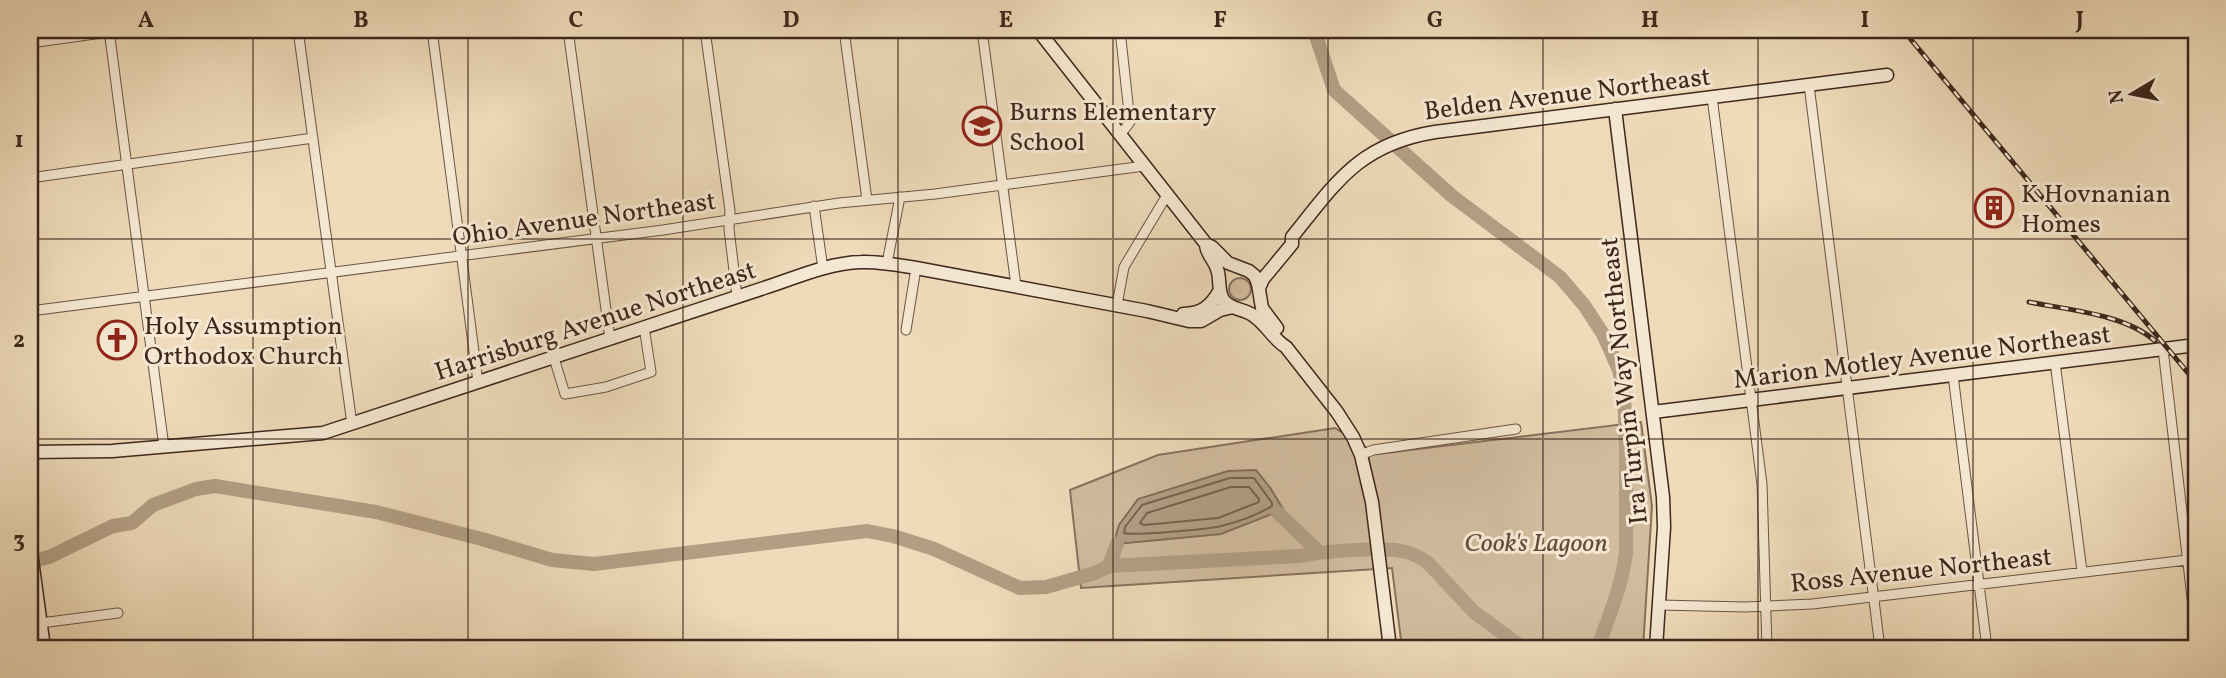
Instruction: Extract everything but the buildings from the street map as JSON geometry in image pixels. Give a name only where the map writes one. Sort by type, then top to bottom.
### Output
[{"type":"street","points":[[298,30],[352,424]]},
{"type":"street","points":[[432,30],[478,382]]},
{"type":"street","points":[[568,30],[610,339]]},
{"type":"street","points":[[705,30],[737,296]]},
{"type":"street","points":[[844,30],[867,200]]},
{"type":"street","points":[[982,30],[1017,286]]},
{"type":"street","points":[[1038,30],[1206,244],[1228,263],[1255,276],[1263,310],[1283,336],[1286,347]]},
{"type":"street","points":[[1120,30],[1130,122],[1120,135]]},
{"type":"street","points":[[30,43],[109,31],[164,447]]},
{"type":"street","name":"Belden Avenue Northeast","points":[[1243,269],[1264,265],[1286,239],[1292,237],[1343,175],[1378,149],[1412,136],[1887,75]]},
{"type":"street","points":[[1809,85],[1880,648]]},
{"type":"street","points":[[1712,97],[1762,484],[1767,648]]},
{"type":"street","name":"Ira Turpin Way Northeast","points":[[1615,109],[1664,509],[1656,648]]},
{"type":"street","points":[[30,178],[313,138]]},
{"type":"street","name":"Ohio Avenue Northeast","points":[[30,311],[596,239],[814,206],[1004,186],[1144,166]]},
{"type":"street","points":[[1117,305],[1124,267],[1167,195]]},
{"type":"street","points":[[887,263],[900,197]]},
{"type":"street","points":[[814,206],[823,269]]},
{"type":"street","name":"Belden Avenue Northeast","points":[[1259,290],[1263,279],[1292,244],[1292,237]]},
{"type":"street","points":[[1206,244],[1206,252],[1218,271],[1224,300],[1254,316],[1276,341],[1286,347],[1353,437],[1361,455],[1370,490],[1390,648]]},
{"type":"street","name":"Harrisburg Avenue Northeast","points":[[30,452],[112,451],[323,433],[737,296],[823,269],[855,262],[887,263],[916,268],[1178,319],[1199,321],[1220,310],[1236,308]]},
{"type":"street","points":[[906,330],[916,268]]},
{"type":"street","points":[[1220,289],[1221,281],[1227,274],[1243,269]]},
{"type":"street","name":"Harrisburg Avenue Northeast","points":[[1172,316],[1203,310],[1213,302],[1220,289]]},
{"type":"street","points":[[1236,308],[1252,303],[1259,290]]},
{"type":"street","points":[[554,358],[565,394],[589,391],[651,372],[645,327]]},
{"type":"street","name":"Marion Motley Avenue Northeast","points":[[1653,412],[2196,345]]},
{"type":"street","points":[[2163,349],[2196,632]]},
{"type":"street","points":[[2055,362],[2082,571]]},
{"type":"street","points":[[1953,375],[1987,648]]},
{"type":"street","points":[[1361,455],[1384,449],[1516,429]]},
{"type":"street","points":[[30,545],[44,648]]},
{"type":"street","name":"Ross Avenue Northeast","points":[[1658,605],[1766,607],[1874,598],[1979,583],[2187,560]]},
{"type":"street","points":[[41,623],[118,613]]},
{"type":"green space","points":[[1240,278],[1248,281],[1251,289],[1248,297],[1240,300],[1232,297],[1229,289],[1232,281]]},
{"type":"green space","name":"Cook's Lagoon","points":[[1641,422],[1652,506],[1643,648],[1402,648],[1392,568],[1081,588],[1070,490],[1158,455],[1335,428],[1377,454]]},
{"type":"water","points":[[1256,470],[1283,509],[1221,534],[1117,544],[1119,525],[1138,499],[1228,471]]},
{"type":"waterway","points":[[1314,30],[1334,90],[1452,196],[1560,277],[1584,305],[1603,334],[1619,370],[1624,393],[1626,552],[1618,589],[1598,648]]},
{"type":"waterway","points":[[30,562],[49,557],[113,526],[132,523],[153,505],[196,489],[215,486],[376,512],[552,560],[594,564],[867,531],[934,549],[1020,588],[1046,587],[1095,573],[1109,566],[1379,549],[1402,551],[1428,563],[1474,612],[1523,648]]},
{"type":"waterway","points":[[1277,512],[1319,552]]},
{"type":"waterway","points":[[1109,566],[1117,544]]},
{"type":"railway","points":[[1903,30],[2193,379]]},
{"type":"railway","points":[[2029,302],[2112,319],[2143,332],[2155,341]]},
{"type":"place","name":"Burns Elementary School","points":[[982,126]]},
{"type":"place","name":"K Hovnanian Homes","points":[[1994,208]]},
{"type":"place","name":"Holy Assumption Orthodox Church","points":[[117,340]]}]
